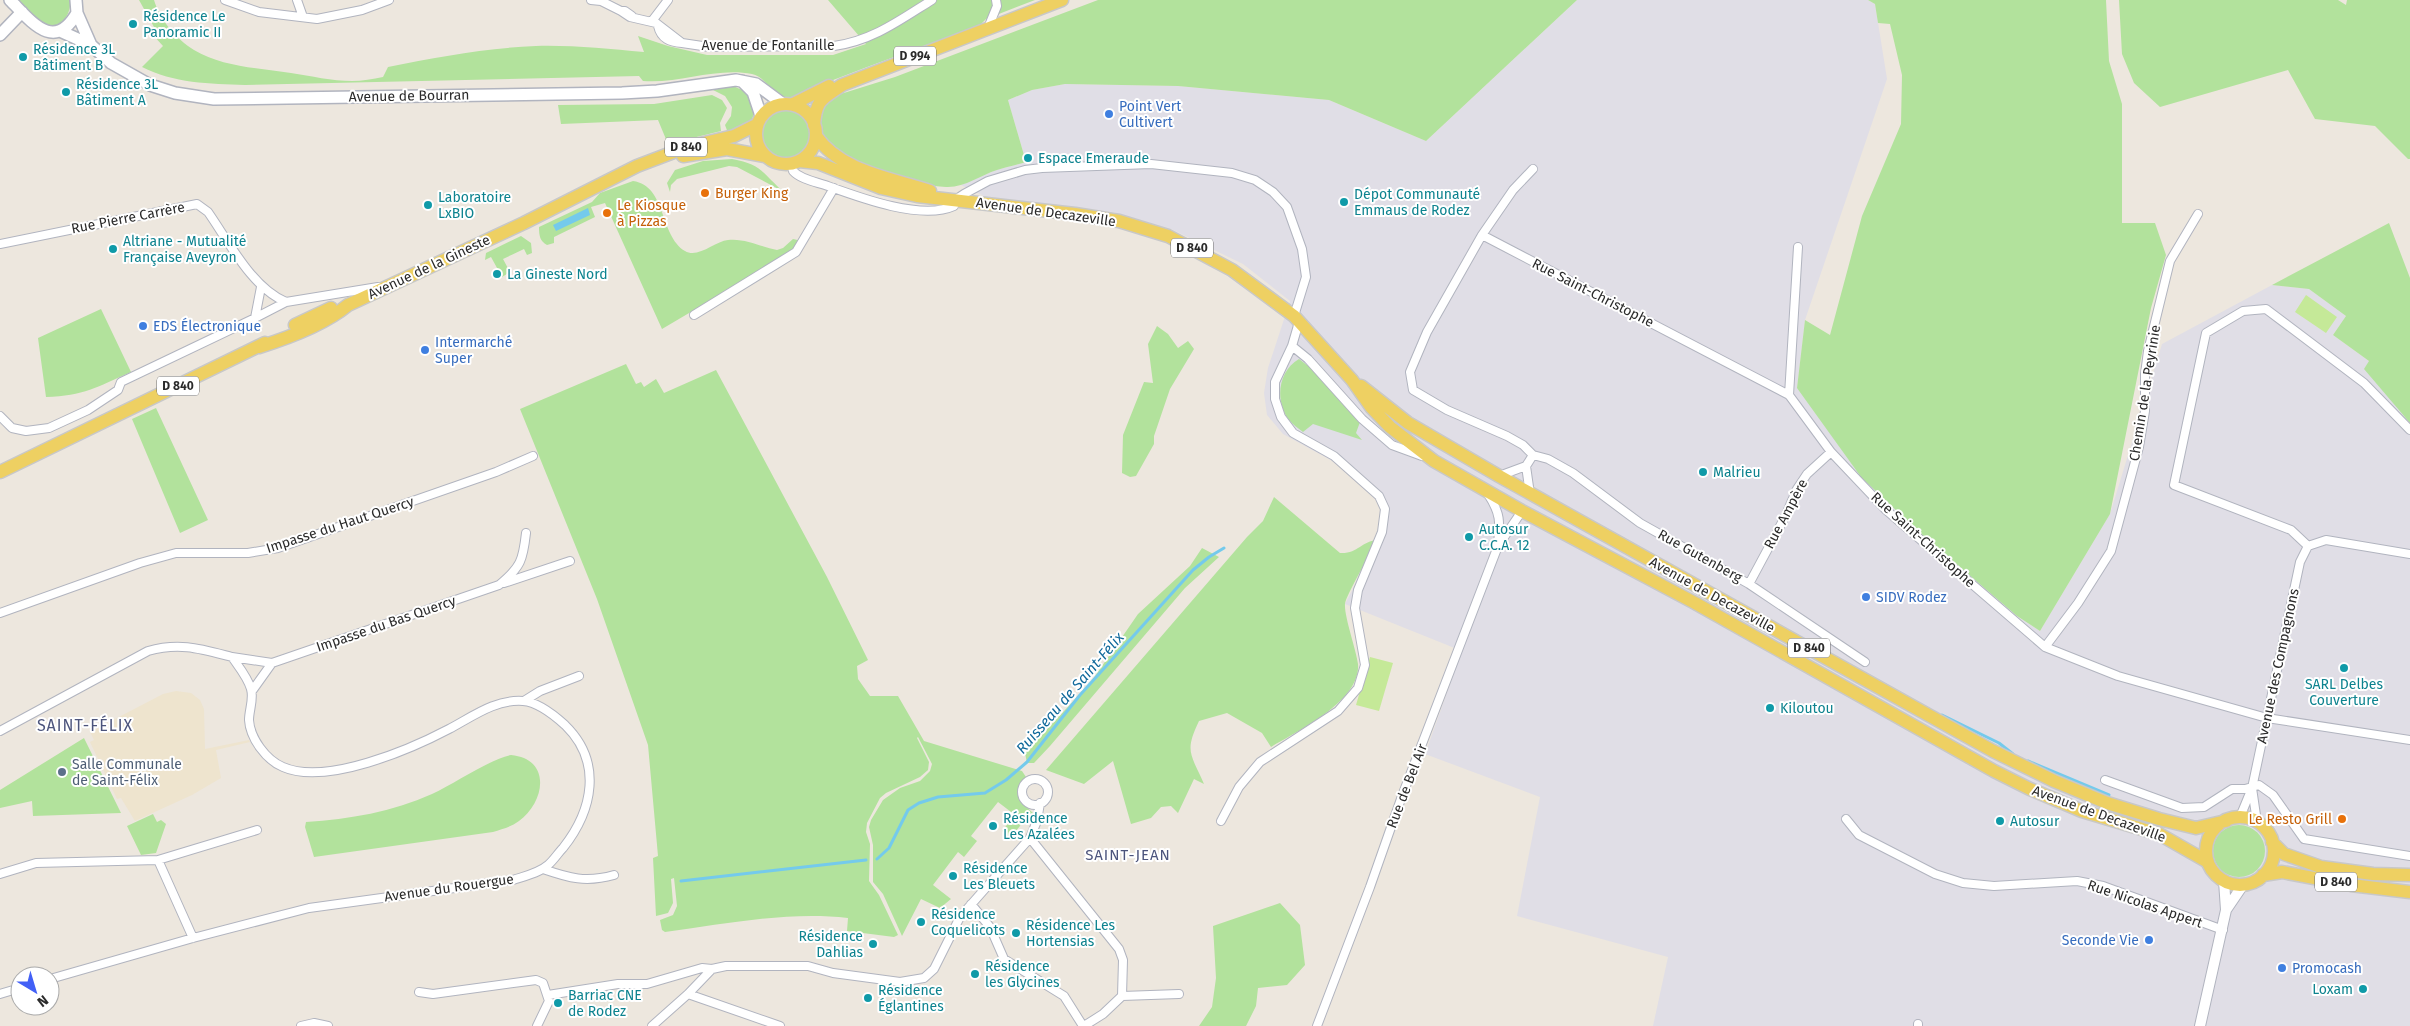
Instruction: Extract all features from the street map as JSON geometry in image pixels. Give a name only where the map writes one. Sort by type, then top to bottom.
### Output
[{"type":"main road","name":"Avenue de Bourran","points":[[10,0],[38,28],[45,31],[60,31],[91,45],[111,63],[150,85],[175,93],[214,99],[622,93],[742,81],[756,84],[788,104]]},
{"type":"main road","name":"Avenue de Bourran","points":[[76,0],[77,13],[91,45]]},
{"type":"main road","name":"D 994","points":[[815,131],[815,109],[821,98],[842,85],[1062,0]]},
{"type":"main road","points":[[0,34],[22,12]]},
{"type":"main road","points":[[60,31],[68,26],[77,13]]},
{"type":"main road","points":[[742,81],[752,92],[759,121],[756,142],[765,156],[779,163],[795,162],[810,151],[815,131],[806,112],[788,104],[772,107],[759,121]]},
{"type":"main road","name":"D 994","points":[[788,104],[830,86],[842,85]]},
{"type":"main road","name":"D 840","points":[[619,176],[670,152],[734,136],[759,121]]},
{"type":"main road","name":"Avenue de Decazeville","points":[[815,131],[838,159],[858,168],[956,200]]},
{"type":"main road","name":"D 840","points":[[619,176],[684,156],[716,150],[727,149],[765,156]]},
{"type":"main road","name":"Avenue de Decazeville","points":[[795,162],[825,165],[881,188],[917,196],[1119,221],[1168,236],[1232,270],[1297,319],[1352,380],[1371,407],[1390,427],[1434,461],[1487,492],[1695,603],[2003,776],[2082,811],[2159,834],[2208,862]]},
{"type":"main road","name":"Avenue de la Gineste","points":[[0,472],[259,347],[310,327],[338,313],[348,305],[619,176]]},
{"type":"main road","name":"Avenue de Decazeville","points":[[1352,380],[1408,423],[1498,476],[1994,751],[2054,782],[2107,802],[2196,828],[2226,820]]},
{"type":"main road","points":[[2240,817],[2257,822],[2267,830],[2272,842],[2273,860],[2263,876],[2254,882],[2243,885],[2224,881],[2214,873],[2208,862],[2206,850],[2209,838],[2216,828],[2226,820],[2240,817]]},
{"type":"main road","name":"D 840","points":[[2272,842],[2284,854],[2321,866],[2372,874],[2410,875]]},
{"type":"main road","name":"D 840","points":[[2263,876],[2282,872],[2351,885],[2410,892]]},
{"type":"street","points":[[225,0],[259,12],[318,20],[327,16],[362,10],[389,0]]},
{"type":"street","points":[[591,0],[602,1],[632,16],[655,23],[668,0]]},
{"type":"street","name":"Avenue de Fontanille","points":[[655,23],[664,38],[672,42],[709,47],[834,46],[847,44],[877,34],[932,0]]},
{"type":"street","points":[[988,28],[997,6],[996,0]]},
{"type":"street","points":[[293,17],[297,1]]},
{"type":"street","points":[[297,1],[307,17]]},
{"type":"street","points":[[795,162],[793,170],[804,178],[870,202],[906,209],[945,210],[954,206],[956,200],[988,181],[1025,170],[1066,166],[1151,164],[1232,173],[1255,180],[1273,192],[1287,207],[1302,250],[1306,277],[1292,346],[1275,382],[1275,399],[1281,417],[1294,434],[1334,456],[1379,496],[1384,509],[1382,532],[1358,590],[1355,608],[1365,665],[1358,688],[1338,711],[1260,762],[1239,787],[1221,821]]},
{"type":"street","points":[[1482,235],[1513,190],[1533,169]]},
{"type":"street","points":[[694,315],[796,252],[834,188]]},
{"type":"street","name":"Rue Pierre Carrère","points":[[0,244],[197,204],[208,212],[261,287],[274,297],[286,302]]},
{"type":"street","name":"Chemin de la Peyrinie","points":[[2045,647],[2078,603],[2111,551],[2139,447],[2145,411],[2148,351],[2170,261],[2198,214]]},
{"type":"street","name":"Rue Gutenberg","points":[[1482,235],[1427,332],[1410,372],[1413,390],[1447,410],[1507,436],[1522,445],[1532,456],[1548,459],[1573,473],[1640,523],[1749,584],[1865,662]]},
{"type":"street","name":"Rue Saint-Christophe","points":[[1482,235],[1789,394],[1832,452],[1886,510],[2045,647],[2118,676],[2267,718],[2410,740]]},
{"type":"street","points":[[1789,394],[1798,248]]},
{"type":"street","points":[[0,416],[12,428],[26,431],[49,428],[88,410],[118,390],[121,382],[286,302],[390,286]]},
{"type":"street","points":[[255,318],[261,287]]},
{"type":"street","points":[[2410,430],[2364,382],[2266,309],[2243,311],[2206,333],[2174,485],[2291,530],[2308,546],[2326,540],[2410,554]]},
{"type":"street","points":[[1292,346],[1308,359],[1362,419],[1392,446],[1434,461]]},
{"type":"street","points":[[49,428],[56,444]]},
{"type":"street","name":"Rue Ampère","points":[[1749,584],[1785,517],[1797,489],[1807,474],[1832,452]]},
{"type":"street","name":"Impasse du Haut Quercy","points":[[0,612],[140,563],[176,554],[248,553],[278,548],[487,475],[533,456]]},
{"type":"street","points":[[1530,494],[1526,466],[1532,456]]},
{"type":"street","points":[[1498,476],[1526,466]]},
{"type":"street","name":"Rue de Bel Air","points":[[1487,492],[1497,508],[1500,520],[1498,546]]},
{"type":"street","name":"Rue de Bel Air","points":[[1317,1026],[1372,882],[1402,796],[1498,546],[1522,511]]},
{"type":"street","name":"Impasse du Bas Quercy","points":[[499,585],[515,571],[523,554],[526,533]]},
{"type":"street","name":"Avenue des Compagnons","points":[[2240,817],[2252,788],[2300,562],[2308,546]]},
{"type":"street","name":"Impasse du Bas Quercy","points":[[232,657],[272,663],[570,561]]},
{"type":"street","points":[[0,731],[148,651],[164,646],[188,645],[232,657],[252,691]]},
{"type":"street","points":[[272,663],[252,691],[249,721],[262,749],[272,760],[284,768],[309,771],[338,769],[378,760],[420,744],[478,712],[501,703],[524,701],[540,691],[579,676]]},
{"type":"street","name":"Avenue du Rouergue","points":[[60,976],[193,938],[309,908],[514,880],[542,869],[550,864],[572,837],[585,812],[590,789],[589,770],[584,752],[574,735],[558,719],[540,707],[524,701]]},
{"type":"street","points":[[2105,780],[2154,800],[2182,808],[2204,807],[2232,789],[2252,788],[2258,785],[2273,795],[2304,839],[2410,856]]},
{"type":"street","name":"Avenue des Compagnons","points":[[2252,788],[2257,822]]},
{"type":"street","points":[[548,995],[618,984],[647,984],[702,968],[712,969],[726,966],[808,966],[833,973],[912,982],[924,978],[934,969],[960,917],[1030,838],[1037,821],[1040,804]]},
{"type":"street","name":"Rue Nicolas Appert","points":[[1846,819],[1859,835],[1935,874],[1964,883],[1994,886],[2077,881],[2103,886],[2222,930]]},
{"type":"street","points":[[0,874],[36,863],[158,860],[257,830]]},
{"type":"street","points":[[1030,838],[1119,949],[1123,960],[1122,996]]},
{"type":"street","points":[[158,860],[193,938]]},
{"type":"street","points":[[542,869],[568,878],[596,880],[614,875]]},
{"type":"street","points":[[2200,1026],[2226,910],[2224,881]]},
{"type":"street","points":[[2226,910],[2243,885]]},
{"type":"street","points":[[970,904],[990,927],[1004,959],[1064,996],[1083,1026],[1103,1014],[1122,996],[1179,994]]},
{"type":"street","points":[[652,1026],[688,994],[712,969]]},
{"type":"street","points":[[418,992],[432,994],[536,980],[543,983],[549,1000],[537,1026]]},
{"type":"street","points":[[688,994],[780,1026]]},
{"type":"street","points":[[301,1026],[314,1023],[328,1026]]},
{"type":"shaded area","points":[[1577,0],[1868,0],[1875,4],[1887,79],[1805,320],[1797,388],[2017,616],[2040,631],[2110,514],[2162,344],[2272,285],[2309,289],[2346,316],[2333,335],[2369,361],[2389,397],[2410,423],[2410,1026],[1653,1026],[1668,957],[1517,916],[1540,797],[1425,754],[1462,651],[1345,604],[1378,540],[1382,511],[1377,499],[1357,480],[1336,463],[1283,434],[1267,415],[1264,393],[1268,368],[1290,301],[1243,264],[1173,230],[1113,212],[986,197],[961,185],[996,170],[1026,162],[1008,100],[1032,90],[1065,84],[1178,86],[1329,100],[1426,141]]},
{"type":"shaded area","points":[[176,691],[191,693],[200,700],[204,709],[205,749],[249,740],[250,742],[216,750],[221,778],[192,795],[135,821],[121,798],[117,799],[90,742],[94,740],[90,732],[163,694]]},
{"type":"green space","points":[[16,0],[70,0],[69,12],[62,22],[57,25],[46,26],[33,18]]},
{"type":"green space","points":[[139,0],[154,0],[160,15],[175,35],[187,46],[205,56],[241,66],[352,81],[383,77],[388,67],[443,56],[499,49],[563,46],[644,52],[638,36],[668,46],[707,55],[833,55],[866,44],[828,0],[1035,0],[986,19],[981,24],[828,82],[802,96],[790,98],[778,94],[758,76],[738,72],[657,81],[643,81],[639,76],[245,85],[192,82],[166,76],[142,67],[163,46],[152,34],[154,27]]},
{"type":"green space","points":[[1098,0],[1577,0],[1426,141],[1329,100],[1178,86],[1065,84],[1032,90],[1008,100],[1026,162],[991,172],[953,187],[934,186],[883,172],[849,157],[836,149],[824,137],[821,126],[821,113],[824,104],[831,97],[895,77]]},
{"type":"green space","points":[[1868,0],[2106,0],[2109,61],[2122,104],[2122,223],[2155,223],[2166,255],[2151,308],[2110,514],[2040,631],[2017,616],[1918,531],[1861,477],[1797,388],[1805,320],[1830,335],[1862,216],[1901,124],[1902,75],[1890,24],[1878,23],[1875,4]]},
{"type":"green space","points":[[2119,0],[2338,0],[2346,5],[2347,0],[2410,0],[2410,159],[2375,126],[2315,119],[2288,70],[2160,107],[2134,83],[2122,54]]},
{"type":"green space","points":[[733,86],[747,92],[754,114],[749,122],[728,133],[725,125],[731,116],[732,107],[725,96],[713,90]]},
{"type":"green space","points":[[712,95],[722,100],[727,108],[720,123],[721,131],[668,144],[658,120],[561,124],[558,105],[654,104]]},
{"type":"green space","points":[[785,109],[795,111],[803,116],[808,124],[810,134],[808,144],[803,152],[795,157],[785,159],[775,157],[767,152],[762,144],[760,134],[762,124],[767,116],[775,111]]},
{"type":"green space","points":[[732,159],[756,167],[784,192],[737,167],[729,166],[677,179],[671,185],[670,192],[667,183],[675,170],[703,161]]},
{"type":"green space","points":[[633,181],[644,185],[652,192],[658,201],[677,244],[690,253],[701,251],[728,240],[747,241],[777,250],[783,248],[793,239],[802,241],[796,250],[662,329],[605,203],[591,207],[595,217],[554,237],[554,243],[547,245],[541,240],[540,236],[539,227],[592,202],[600,193]]},
{"type":"green space","points":[[2389,223],[2410,278],[2410,423],[2364,369],[2369,361],[2333,335],[2346,316],[2309,289],[2272,285]]},
{"type":"green space","points":[[521,236],[531,243],[532,253],[527,255],[524,249],[503,259],[510,272],[502,277],[491,257],[485,260],[486,253]]},
{"type":"green space","points":[[2306,295],[2337,317],[2326,333],[2295,312]]},
{"type":"green space","points":[[101,309],[131,372],[81,393],[46,397],[38,338]]},
{"type":"green space","points":[[1157,326],[1168,334],[1178,348],[1188,341],[1194,349],[1170,389],[1154,436],[1154,444],[1136,476],[1130,477],[1122,473],[1123,435],[1144,382],[1153,383],[1148,344]]},
{"type":"green space","points":[[1299,359],[1312,369],[1357,418],[1360,422],[1356,433],[1362,440],[1313,424],[1303,432],[1288,419],[1281,403],[1281,386],[1287,371]]},
{"type":"green space","points":[[626,364],[636,384],[641,382],[644,387],[656,379],[664,393],[716,370],[827,577],[868,660],[857,666],[858,679],[870,696],[898,696],[924,741],[1022,771],[1026,777],[1018,789],[1022,803],[1034,814],[1024,813],[1020,826],[1008,840],[1004,837],[1006,834],[1002,831],[1015,815],[998,802],[971,836],[977,841],[964,857],[958,852],[933,885],[951,899],[940,908],[921,899],[902,936],[883,894],[873,882],[873,845],[869,827],[883,800],[900,788],[920,781],[930,771],[932,764],[918,737],[929,762],[928,770],[920,777],[886,793],[880,798],[867,823],[866,832],[870,844],[869,881],[879,895],[898,935],[894,937],[847,931],[848,918],[825,916],[779,917],[665,932],[662,930],[660,920],[673,915],[677,906],[674,878],[671,879],[673,903],[668,913],[656,916],[653,858],[658,856],[648,745],[597,599],[520,409]]},
{"type":"green space","points":[[156,408],[208,520],[180,533],[132,419]]},
{"type":"green space","points":[[1274,497],[1340,553],[1351,552],[1367,543],[1378,540],[1354,583],[1345,604],[1346,616],[1358,664],[1356,678],[1339,702],[1326,713],[1271,747],[1262,733],[1227,713],[1199,721],[1194,731],[1191,753],[1204,784],[1194,779],[1178,813],[1171,806],[1161,807],[1151,818],[1131,824],[1113,761],[1084,784],[1046,770],[1247,537],[1263,521]]},
{"type":"green space","points":[[1202,548],[1219,557],[1185,588],[1050,746],[1034,763],[1027,763],[1025,753],[1091,682],[1138,614],[1190,566]]},
{"type":"green space","points":[[1370,657],[1393,663],[1379,711],[1356,705]]},
{"type":"green space","points":[[84,738],[121,813],[33,816],[32,801],[0,808],[0,790]]},
{"type":"green space","points":[[511,755],[524,758],[533,764],[540,782],[539,793],[528,813],[513,825],[493,832],[314,857],[305,827],[306,822],[355,817],[402,806],[432,794],[482,767]]},
{"type":"green space","points":[[153,814],[157,822],[161,820],[166,824],[156,853],[141,855],[127,826]]},
{"type":"green space","points":[[2239,825],[2249,827],[2257,833],[2263,841],[2265,851],[2263,861],[2257,869],[2249,875],[2239,877],[2229,875],[2221,869],[2215,861],[2213,851],[2215,841],[2221,833],[2229,827]]},
{"type":"green space","points":[[1280,903],[1300,925],[1305,965],[1287,985],[1258,988],[1256,1006],[1246,1026],[1199,1026],[1212,1007],[1216,978],[1213,926]]},
{"type":"water","points":[[588,208],[590,215],[556,231],[553,225]]},
{"type":"waterway","name":"Ruisseau de Saint-Félix","points":[[877,859],[889,848],[908,810],[919,803],[938,797],[985,793],[1006,780],[1027,762],[1080,695],[1193,570],[1224,548]]},
{"type":"waterway","points":[[1942,715],[1999,743],[2013,754]]},
{"type":"waterway","points":[[2028,761],[2109,795]]},
{"type":"waterway","name":"Ruisseau de Saint-Félix","points":[[681,881],[866,860]]},
{"type":"place","name":"Résidence Le Panoramic II","points":[[133,24]]},
{"type":"place","name":"Résidence 3L Bâtiment B","points":[[23,57]]},
{"type":"place","name":"Résidence 3L Bâtiment A","points":[[66,92]]},
{"type":"place","name":"Point Vert Cultivert","points":[[1109,114]]},
{"type":"place","name":"Espace Emeraude","points":[[1028,158]]},
{"type":"place","name":"Burger King","points":[[705,193]]},
{"type":"place","name":"Dépot Communauté Emmaus de Rodez","points":[[1344,202]]},
{"type":"place","name":"Laboratoire LxBIO","points":[[428,205]]},
{"type":"place","name":"Le Kiosque à Pizzas","points":[[607,213]]},
{"type":"place","name":"Altriane - Mutualité Française Aveyron","points":[[113,249]]},
{"type":"place","name":"La Gineste Nord","points":[[497,274]]},
{"type":"place","name":"EDS Électronique","points":[[143,326]]},
{"type":"place","name":"Intermarché Super","points":[[425,350]]},
{"type":"place","name":"Malrieu","points":[[1703,472]]},
{"type":"place","name":"Autosur C.C.A. 12","points":[[1469,537]]},
{"type":"place","name":"SIDV Rodez","points":[[1866,597]]},
{"type":"place","name":"SARL Delbes Couverture","points":[[2344,668]]},
{"type":"place","name":"Kiloutou","points":[[1770,708]]},
{"type":"place","name":"Salle Communale de Saint-Félix","points":[[62,772]]},
{"type":"place","name":"Le Resto Grill","points":[[2342,819]]},
{"type":"place","name":"Autosur","points":[[2000,821]]},
{"type":"place","name":"Résidence Les Azalées","points":[[993,826]]},
{"type":"place","name":"Résidence Les Bleuets","points":[[953,876]]},
{"type":"place","name":"Résidence Coquelicots","points":[[921,922]]},
{"type":"place","name":"Résidence Les Hortensias","points":[[1016,933]]},
{"type":"place","name":"Seconde Vie","points":[[2149,940]]},
{"type":"place","name":"Résidence Dahlias","points":[[873,944]]},
{"type":"place","name":"Promocash","points":[[2282,968]]},
{"type":"place","name":"Résidence les Glycines","points":[[975,974]]},
{"type":"place","name":"Loxam","points":[[2363,989]]},
{"type":"place","name":"Résidence Églantines","points":[[868,998]]},
{"type":"place","name":"Barriac CNE de Rodez","points":[[558,1003]]},
{"type":"district","name":"SAINT-FÉLIX","points":[[85,725]]},
{"type":"district","name":"SAINT-JEAN","points":[[1128,855]]}]
